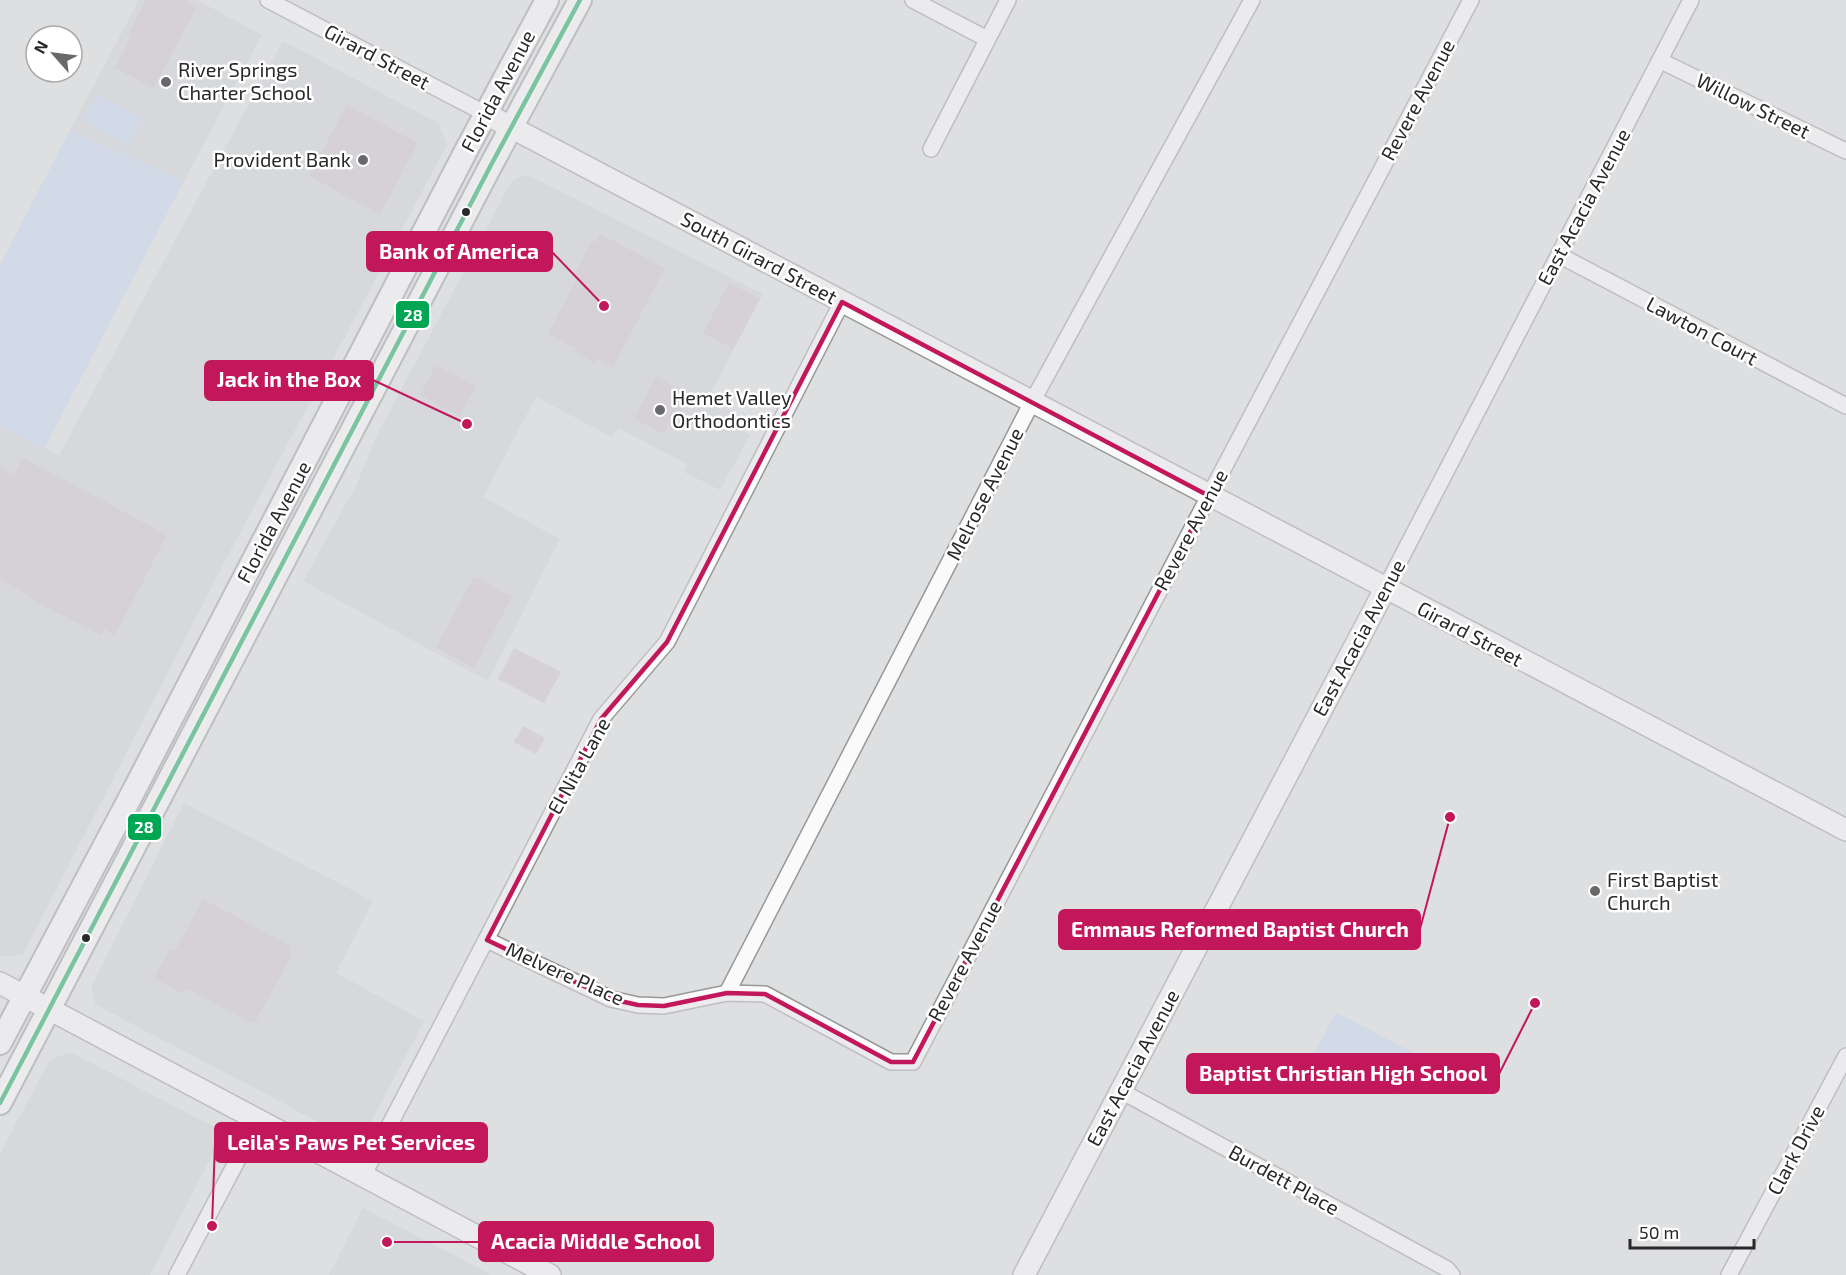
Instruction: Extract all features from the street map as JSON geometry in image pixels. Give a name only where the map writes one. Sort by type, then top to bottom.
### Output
[{"type":"main road","name":"Florida Avenue","points":[[0,1043],[547,0]]},
{"type":"main road","name":"Florida Avenue","points":[[0,1103],[580,0]]},
{"type":"street","name":"Girard Street","points":[[268,0],[486,114]]},
{"type":"street","points":[[913,0],[987,39]]},
{"type":"street","points":[[931,149],[1008,0]]},
{"type":"street","name":"Melrose Avenue","points":[[727,993],[1032,402],[1252,0]]},
{"type":"street","name":"Revere Avenue","points":[[914,1062],[1209,495],[1471,0]]},
{"type":"street","name":"East Acacia Avenue","points":[[1024,1275],[1385,589],[1691,0]]},
{"type":"street","name":"Willow Street","points":[[1661,61],[1844,145]]},
{"type":"street","name":"South Girard Street","points":[[486,114],[1032,402]]},
{"type":"street","name":"Lawton Court","points":[[1559,255],[1846,406]]},
{"type":"street","name":"El Nita Lane","points":[[363,1176],[602,719],[667,642],[842,302]]},
{"type":"street","name":"Girard Street","points":[[1032,402],[1846,830]]},
{"type":"street","name":"Melvere Place","points":[[487,940],[611,999],[638,1005],[664,1006],[727,993],[765,994],[891,1062],[914,1062]]},
{"type":"street","points":[[0,983],[550,1275]]},
{"type":"street","name":"Clark Drive","points":[[1729,1275],[1846,1056]]},
{"type":"street","name":"Burdett Place","points":[[1120,1091],[1450,1272]]},
{"type":"street","points":[[177,1275],[258,1121]]},
{"type":"highlighted area","points":[[842,302],[1209,496],[913,1062],[891,1062],[765,994],[727,993],[664,1006],[638,1005],[611,999],[487,940],[601,719],[667,642]]},
{"type":"shaded area","name":"River Springs Charter School","points":[[139,0],[197,0],[262,35],[184,181],[70,130]]},
{"type":"shaded area","points":[[283,41],[438,123],[447,145],[224,563],[23,954],[3,957],[0,955],[0,426],[59,455]]},
{"type":"shaded area","points":[[97,94],[144,118],[129,145],[82,120]]},
{"type":"shaded area","points":[[70,130],[184,181],[44,449],[0,426],[0,265]]},
{"type":"shaded area","points":[[521,176],[530,176],[763,294],[708,398],[738,415],[733,426],[750,435],[720,490],[684,472],[687,464],[618,428],[612,437],[536,397],[483,497],[560,539],[488,681],[303,581],[356,486],[375,439],[508,188],[512,181]]},
{"type":"shaded area","points":[[184,803],[373,901],[336,973],[424,1021],[364,1135],[358,1140],[348,1139],[96,1005],[91,987]]},
{"type":"shaded area","points":[[1336,1012],[1416,1054],[1394,1096],[1314,1054]]},
{"type":"shaded area","points":[[72,1053],[224,1132],[150,1275],[0,1275],[0,1154],[48,1063],[55,1057]]},
{"type":"shaded area","points":[[363,1208],[492,1275],[329,1275]]},
{"type":"building","points":[[146,0],[185,0],[197,6],[154,88],[115,68],[131,37],[128,35]]},
{"type":"building","name":"Provident Bank","points":[[347,105],[418,143],[380,214],[309,176]]},
{"type":"building","points":[[600,234],[665,268],[613,367],[597,359],[595,363],[573,351],[575,348],[548,334],[577,279],[573,277],[592,241],[595,243]]},
{"type":"building","points":[[729,283],[760,299],[733,349],[703,333]]},
{"type":"building","points":[[436,365],[476,386],[460,416],[420,395]]},
{"type":"building","name":"Hemet Valley Orthodontics","points":[[656,377],[685,392],[681,400],[686,402],[676,420],[673,418],[664,434],[634,419]]},
{"type":"building","points":[[23,458],[167,535],[115,635],[104,629],[101,635],[29,598],[30,596],[0,579],[0,467],[14,475]]},
{"type":"building","points":[[474,576],[512,597],[474,668],[436,648]]},
{"type":"building","points":[[514,648],[561,672],[544,703],[498,679]]},
{"type":"building","points":[[523,726],[545,738],[536,754],[514,742]]},
{"type":"building","points":[[203,899],[289,945],[292,955],[254,1024],[186,988],[183,994],[154,978],[170,949],[175,951]]},
{"type":"transit line","name":"28","points":[[0,1103],[491,165],[580,0]]},
{"type":"place","name":"River Springs Charter School","points":[[166,82]]},
{"type":"place","name":"Provident Bank","points":[[363,160]]},
{"type":"place","name":"Bank of America","points":[[604,306]]},
{"type":"place","name":"Hemet Valley Orthodontics","points":[[660,410]]},
{"type":"place","name":"Jack in the Box","points":[[467,424]]},
{"type":"place","name":"Emmaus Reformed Baptist Church","points":[[1450,817]]},
{"type":"place","name":"First Baptist Church","points":[[1595,891]]},
{"type":"place","name":"Baptist Christian High School","points":[[1535,1003]]},
{"type":"place","name":"Leila's Paws Pet Services","points":[[212,1226]]},
{"type":"place","name":"Acacia Middle School","points":[[387,1242]]}]
